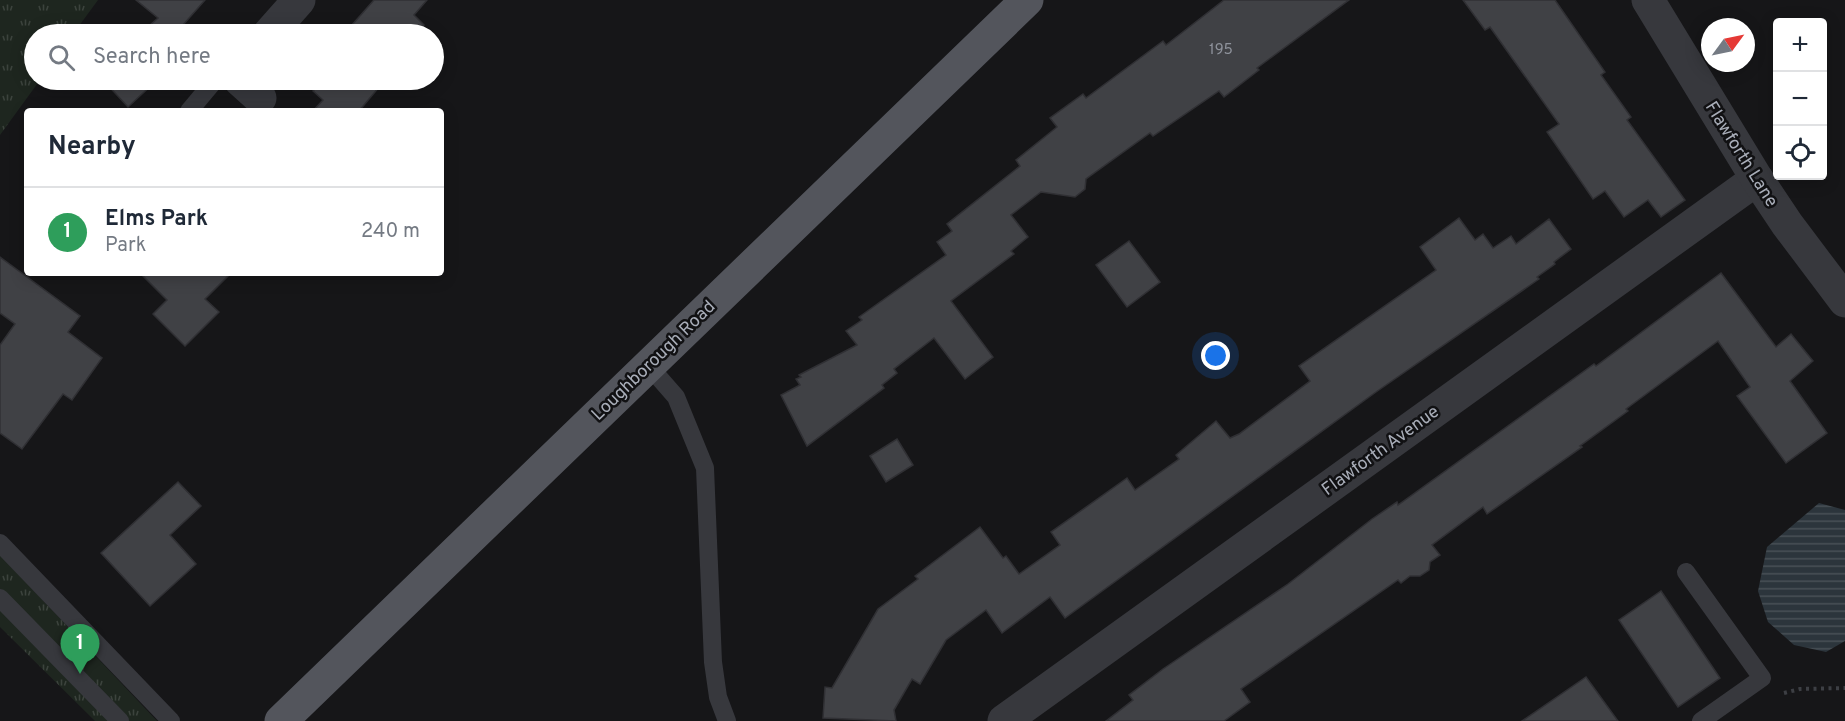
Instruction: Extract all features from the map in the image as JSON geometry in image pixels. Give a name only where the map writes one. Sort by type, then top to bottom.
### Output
[{"type":"main road","name":"Loughborough Road","points":[[281,721],[1027,0]]},
{"type":"street","points":[[278,24],[298,0]]},
{"type":"street","name":"Flawforth Lane","points":[[1648,0],[1757,179],[1787,224],[1845,301]]},
{"type":"street","name":"Flawforth Avenue","points":[[1004,721],[1757,179]]},
{"type":"lane","points":[[192,108],[207,90]]},
{"type":"lane","points":[[648,365],[676,397],[705,468],[713,662],[718,697],[727,721]]},
{"type":"lane","points":[[0,543],[171,721]]},
{"type":"lane","points":[[1686,572],[1762,678],[1701,721]]},
{"type":"lane","points":[[0,598],[120,721]]},
{"type":"path","points":[[1780,693],[1800,689],[1845,688]]},
{"type":"green space","points":[[0,0],[98,0],[80,24],[24,24],[24,90],[33,90],[0,135]]},
{"type":"green space","points":[[0,555],[157,721],[95,721],[0,627]]},
{"type":"shaded area","points":[[1819,503],[1845,510],[1845,641],[1826,652],[1794,645],[1768,622],[1758,591],[1767,547]]},
{"type":"building","points":[[136,0],[205,0],[184,24],[151,24],[158,18]]},
{"type":"building","points":[[374,0],[427,0],[414,15],[423,24],[353,24]]},
{"type":"building","points":[[1224,0],[1349,0],[1257,68],[1259,70],[1224,97],[1219,91],[1153,136],[1150,133],[1086,179],[1085,189],[1075,197],[1041,192],[1011,215],[1028,237],[1011,251],[1014,254],[951,301],[993,357],[965,379],[934,338],[894,369],[897,373],[882,385],[884,388],[807,446],[781,395],[800,385],[796,379],[801,377],[799,375],[857,345],[846,331],[862,320],[859,317],[946,255],[937,242],[952,231],[947,224],[1020,166],[1016,160],[1057,127],[1050,118],[1083,94],[1086,98],[1163,41],[1166,45]]},
{"type":"building","points":[[1463,0],[1555,0],[1605,72],[1601,75],[1631,117],[1627,120],[1685,200],[1661,217],[1648,200],[1624,217],[1605,191],[1593,199],[1547,132],[1559,124],[1490,27],[1485,30]]},
{"type":"building","points":[[112,90],[146,90],[128,107]]},
{"type":"building","points":[[377,90],[362,108],[316,108],[323,100],[313,91]]},
{"type":"building","points":[[1459,218],[1475,240],[1483,234],[1493,248],[1511,236],[1516,244],[1549,219],[1571,249],[1537,277],[1539,279],[1376,392],[1065,618],[1050,597],[1002,633],[986,610],[946,640],[920,684],[912,679],[894,710],[896,721],[823,718],[825,687],[832,688],[878,609],[918,579],[915,576],[980,527],[1003,558],[1006,556],[1019,574],[1060,545],[1051,532],[1127,478],[1135,490],[1179,459],[1176,455],[1216,421],[1230,438],[1239,434],[1310,381],[1299,366],[1436,270],[1420,247]]},
{"type":"building","points":[[1129,241],[1160,282],[1127,307],[1096,265]]},
{"type":"building","points":[[0,257],[80,316],[68,332],[102,358],[72,400],[63,394],[22,449],[0,433],[0,345],[15,324],[0,313]]},
{"type":"building","points":[[1721,273],[1776,347],[1791,334],[1813,361],[1790,381],[1827,433],[1786,463],[1737,396],[1750,387],[1718,341],[1626,409],[1628,411],[1580,446],[1582,447],[1487,514],[1483,507],[1432,545],[1440,555],[1430,562],[1429,570],[1420,576],[1410,576],[1401,583],[1398,580],[1241,689],[1250,702],[1224,721],[1106,721],[1133,700],[1129,695],[1163,669],[1288,584],[1372,519],[1397,502],[1398,505],[1594,364],[1596,366]]},
{"type":"building","points":[[143,276],[228,276],[205,299],[219,312],[185,346],[153,314],[167,300]]},
{"type":"building","points":[[897,439],[913,465],[886,482],[870,456]]},
{"type":"building","points":[[178,482],[201,506],[170,535],[196,564],[150,606],[101,553]]},
{"type":"building","points":[[1661,591],[1720,678],[1678,707],[1619,620]]},
{"type":"building","points":[[1586,677],[1618,721],[1522,721]]},
{"type":"place","name":"Elms Park","points":[[80,674]]}]
